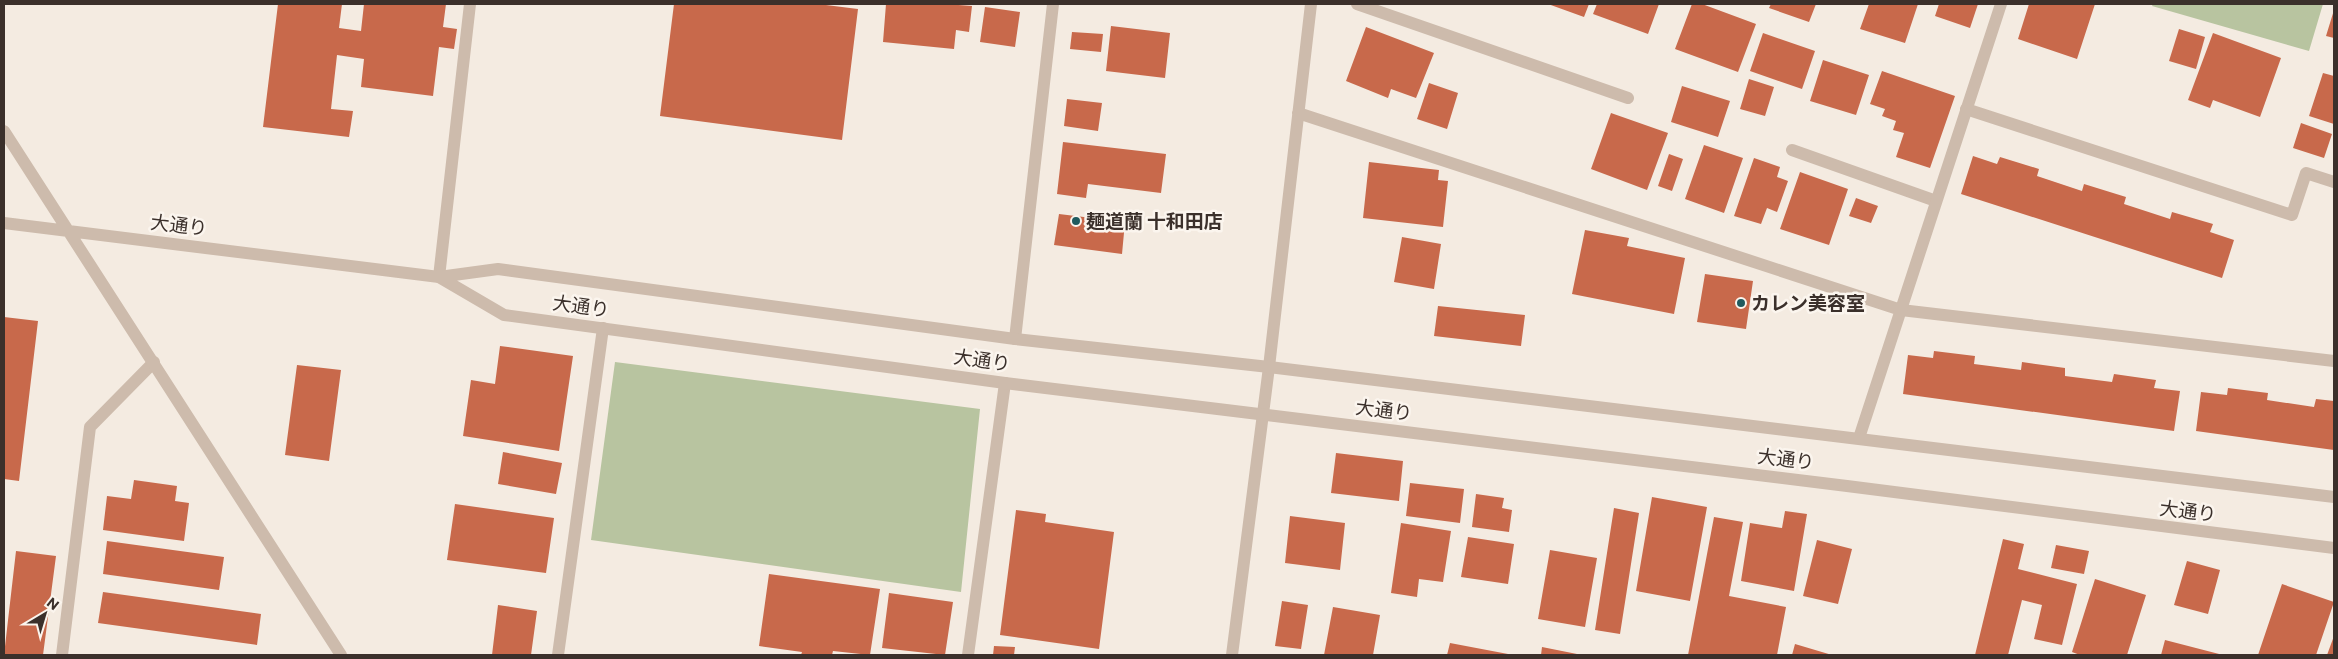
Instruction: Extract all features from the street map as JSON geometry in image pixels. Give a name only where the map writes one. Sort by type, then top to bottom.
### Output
[{"type":"street","points":[[439,277],[470,4]]},
{"type":"street","points":[[1015,339],[1054,4]]},
{"type":"street","points":[[1232,655],[1269,367],[1311,4]]},
{"type":"street","points":[[1357,4],[1628,98]]},
{"type":"street","points":[[1859,438],[2001,4]]},
{"type":"street","points":[[1966,109],[2292,215],[2306,173],[2334,182]]},
{"type":"street","points":[[1298,112],[1901,310],[2334,361]]},
{"type":"street","points":[[4,130],[341,655]]},
{"type":"street","points":[[1792,150],[1936,201]]},
{"type":"street","name":"大通り","points":[[4,223],[68,229],[439,277],[498,269],[1015,339],[1269,367],[2334,497]]},
{"type":"street","name":"大通り","points":[[439,277],[504,315],[1004,382],[2334,548]]},
{"type":"street","points":[[558,655],[603,328]]},
{"type":"street","points":[[62,655],[90,427],[154,362]]},
{"type":"street","points":[[968,655],[1004,382]]},
{"type":"green space","points":[[2153,4],[2323,4],[2309,51],[2152,6]]},
{"type":"green space","points":[[615,362],[980,409],[961,592],[591,540]]},
{"type":"building","points":[[278,4],[342,4],[339,28],[361,31],[364,4],[446,4],[443,27],[457,29],[454,49],[439,47],[433,96],[361,87],[364,59],[337,55],[331,109],[353,111],[349,137],[263,127]]},
{"type":"building","points":[[674,4],[818,4],[858,9],[842,140],[660,116]]},
{"type":"building","points":[[886,4],[972,6],[969,32],[956,30],[954,49],[883,42]]},
{"type":"building","points":[[1548,4],[1589,4],[1584,17]]},
{"type":"building","points":[[1597,4],[1659,4],[1648,34],[1593,14]]},
{"type":"building","points":[[1692,4],[1702,4],[1756,24],[1738,72],[1675,49]]},
{"type":"building","points":[[1771,4],[1816,4],[1809,22],[1769,8]]},
{"type":"building","points":[[1869,4],[1918,4],[1905,43],[1860,29]]},
{"type":"building","points":[[1939,4],[1978,4],[1970,28],[1935,16]]},
{"type":"building","points":[[2029,4],[2095,4],[2077,59],[2018,39]]},
{"type":"building","points":[[985,7],[1020,12],[1015,47],[980,42]]},
{"type":"building","points":[[2334,10],[2334,38],[2326,36]]},
{"type":"building","points":[[1111,26],[1170,33],[1165,78],[1106,71]]},
{"type":"building","points":[[1366,27],[1434,53],[1416,98],[1391,89],[1388,98],[1346,81]]},
{"type":"building","points":[[2179,29],[2205,37],[2196,69],[2169,61]]},
{"type":"building","points":[[1072,32],[1103,34],[1101,52],[1070,49]]},
{"type":"building","points":[[1763,33],[1815,51],[1802,89],[1750,71]]},
{"type":"building","points":[[2213,33],[2281,58],[2260,117],[2213,100],[2210,108],[2188,100]]},
{"type":"building","points":[[1823,60],[1869,75],[1856,115],[1810,101]]},
{"type":"building","points":[[1882,71],[1955,96],[1930,168],[1896,157],[1904,133],[1893,130],[1896,121],[1882,116],[1885,109],[1870,104]]},
{"type":"building","points":[[2323,73],[2334,76],[2334,124],[2309,116]]},
{"type":"building","points":[[1749,79],[1774,87],[1765,116],[1740,109]]},
{"type":"building","points":[[1429,83],[1458,93],[1447,129],[1417,119]]},
{"type":"building","points":[[1682,86],[1730,101],[1718,137],[1671,122]]},
{"type":"building","points":[[1067,99],[1102,103],[1098,131],[1064,126]]},
{"type":"building","points":[[1611,113],[1668,133],[1647,190],[1591,169]]},
{"type":"building","points":[[2301,123],[2332,134],[2324,158],[2293,148]]},
{"type":"building","points":[[1063,142],[1166,154],[1161,193],[1088,184],[1086,198],[1057,194]]},
{"type":"building","points":[[1704,145],[1743,158],[1724,213],[1685,199]]},
{"type":"building","points":[[1669,154],[1683,159],[1672,191],[1658,186]]},
{"type":"building","points":[[1973,156],[1997,164],[2000,157],[2039,169],[2037,176],[2082,191],[2084,184],[2126,197],[2124,204],[2170,219],[2172,212],[2213,224],[2210,232],[2234,240],[2222,278],[1961,194]]},
{"type":"building","points":[[1754,158],[1780,167],[1777,177],[1788,181],[1777,212],[1767,208],[1761,224],[1734,216]]},
{"type":"building","points":[[1369,162],[1439,170],[1438,180],[1448,181],[1443,227],[1363,218]]},
{"type":"building","points":[[1800,172],[1848,189],[1829,245],[1780,229]]},
{"type":"building","points":[[1856,198],[1878,206],[1871,223],[1849,216]]},
{"type":"building","points":[[1059,214],[1125,222],[1122,254],[1054,245]]},
{"type":"building","points":[[1585,230],[1629,238],[1627,246],[1685,258],[1674,314],[1572,294]]},
{"type":"building","points":[[1402,237],[1441,244],[1434,289],[1394,282]]},
{"type":"building","points":[[1705,274],[1753,281],[1746,329],[1697,322]]},
{"type":"building","points":[[1438,306],[1525,315],[1521,346],[1434,336]]},
{"type":"building","points":[[4,317],[38,321],[19,481],[4,479]]},
{"type":"building","points":[[500,346],[573,356],[559,451],[463,436],[471,380],[495,384]]},
{"type":"building","points":[[1934,351],[1975,356],[1974,364],[2021,370],[2022,362],[2065,368],[2065,376],[2112,382],[2114,374],[2156,380],[2154,388],[2180,391],[2174,431],[1903,394],[1908,355],[1933,358]]},
{"type":"building","points":[[297,365],[341,370],[329,461],[285,455]]},
{"type":"building","points":[[2228,388],[2268,393],[2267,400],[2314,407],[2316,399],[2334,401],[2334,450],[2196,431],[2201,392],[2227,395]]},
{"type":"building","points":[[503,452],[562,463],[556,494],[498,484]]},
{"type":"building","points":[[1336,453],[1403,461],[1399,501],[1331,493]]},
{"type":"building","points":[[134,480],[177,486],[175,501],[189,503],[184,541],[103,530],[107,496],[131,499]]},
{"type":"building","points":[[1410,483],[1464,489],[1460,523],[1406,516]]},
{"type":"building","points":[[1476,494],[1504,498],[1502,508],[1512,510],[1509,532],[1472,527]]},
{"type":"building","points":[[1652,497],[1707,507],[1690,601],[1636,591]]},
{"type":"building","points":[[455,504],[554,518],[546,573],[447,560]]},
{"type":"building","points":[[1614,508],[1639,513],[1620,634],[1595,630]]},
{"type":"building","points":[[1016,510],[1046,514],[1045,522],[1114,532],[1099,649],[1000,635]]},
{"type":"building","points":[[1785,511],[1807,514],[1794,591],[1741,581],[1750,523],[1782,528]]},
{"type":"building","points":[[1290,516],[1345,523],[1340,570],[1285,563]]},
{"type":"building","points":[[1714,517],[1743,522],[1729,596],[1786,607],[1777,655],[1688,655]]},
{"type":"building","points":[[1401,523],[1451,531],[1443,582],[1419,579],[1417,597],[1391,593]]},
{"type":"building","points":[[1468,537],[1514,544],[1508,584],[1461,577]]},
{"type":"building","points":[[2003,539],[2024,544],[2018,569],[2077,584],[2062,645],[2034,639],[2042,605],[2022,600],[2008,655],[1975,655]]},
{"type":"building","points":[[1817,540],[1852,549],[1838,604],[1803,596]]},
{"type":"building","points":[[107,541],[224,557],[219,590],[103,574]]},
{"type":"building","points":[[2056,545],[2089,551],[2084,574],[2051,568]]},
{"type":"building","points":[[1550,550],[1597,558],[1585,627],[1538,619]]},
{"type":"building","points":[[16,551],[56,556],[43,655],[4,655]]},
{"type":"building","points":[[2187,561],[2220,570],[2208,614],[2174,605]]},
{"type":"building","points":[[769,574],[880,589],[870,655],[833,651],[832,655],[801,655],[802,652],[759,646]]},
{"type":"building","points":[[2095,579],[2146,595],[2127,655],[2080,655],[2072,652]]},
{"type":"building","points":[[2282,584],[2334,602],[2316,655],[2258,655]]},
{"type":"building","points":[[103,592],[261,614],[257,645],[98,623]]},
{"type":"building","points":[[889,593],[953,602],[945,655],[882,648]]},
{"type":"building","points":[[1282,601],[1308,605],[1301,649],[1275,646]]},
{"type":"building","points":[[498,605],[537,611],[531,655],[492,655]]},
{"type":"building","points":[[1333,607],[1380,615],[1373,655],[1324,655]]},
{"type":"building","points":[[2334,636],[2334,655],[2327,655]]},
{"type":"building","points":[[2165,640],[2223,655],[2161,655]]},
{"type":"building","points":[[1450,643],[1508,654],[1447,655]]},
{"type":"building","points":[[1795,644],[1832,655],[1792,655]]},
{"type":"building","points":[[994,646],[1015,647],[1014,655],[993,655]]},
{"type":"building","points":[[1542,647],[1577,654],[1577,655],[1541,655]]},
{"type":"place","name":"麺道蘭 十和田店","points":[[1076,221]]},
{"type":"place","name":"カレン美容室","points":[[1741,303]]}]
